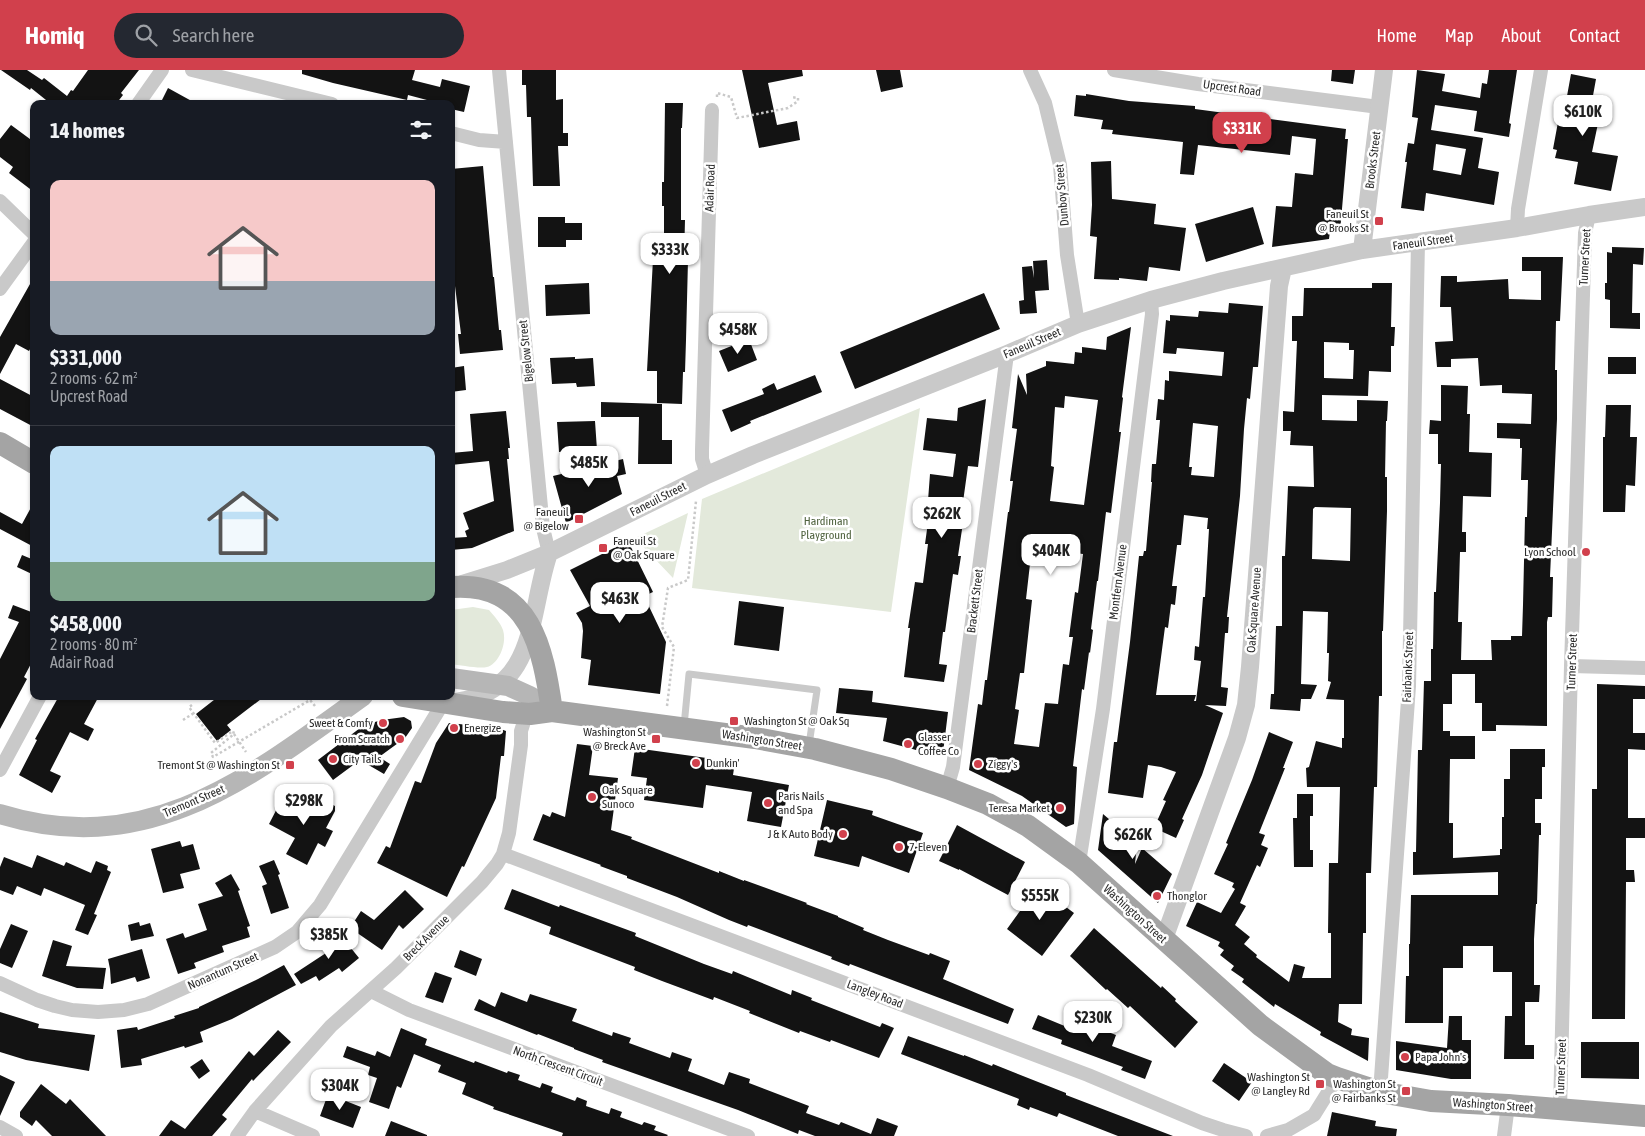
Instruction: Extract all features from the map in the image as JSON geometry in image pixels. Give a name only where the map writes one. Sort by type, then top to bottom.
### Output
[{"type":"main road","points":[[0,443],[30,461]]},
{"type":"main road","points":[[455,586],[475,587],[503,597],[516,608],[532,630],[544,661],[552,711]]},
{"type":"main road","name":"Washington Street","points":[[455,678],[501,684],[517,690],[529,705]]},
{"type":"main road","name":"Tremont Street","points":[[0,814],[45,825],[81,827],[131,822],[177,811],[245,778],[297,744],[358,700]]},
{"type":"main road","name":"Washington Street","points":[[426,700],[503,712],[529,705],[552,711],[755,738],[809,748],[891,769],[948,788],[1014,817],[1079,863],[1260,1025],[1327,1074],[1380,1092],[1431,1101],[1645,1116]]},
{"type":"street","points":[[141,100],[162,70]]},
{"type":"street","points":[[192,70],[305,100]]},
{"type":"street","name":"Bigelow Street","points":[[499,70],[543,528],[549,553],[532,630],[513,671],[501,684]]},
{"type":"street","name":"Dunboy Street","points":[[1030,70],[1045,103],[1060,165],[1067,255],[1078,324]]},
{"type":"street","name":"Upcrest Road","points":[[1114,70],[1208,85],[1379,107]]},
{"type":"street","name":"Brooks Street","points":[[1362,250],[1384,70]]},
{"type":"street","points":[[1517,228],[1518,209],[1541,70]]},
{"type":"street","name":"Adair Road","points":[[707,475],[702,459],[702,450],[712,110]]},
{"type":"street","points":[[455,134],[479,140],[506,142]]},
{"type":"street","points":[[0,201],[30,230]]},
{"type":"street","name":"Faneuil Street","points":[[455,585],[481,579],[549,553],[707,475],[753,456],[1078,324],[1151,300],[1223,280],[1362,250],[1517,228],[1645,207]]},
{"type":"street","name":"Turner Street","points":[[1560,1110],[1571,666],[1585,233],[1589,215]]},
{"type":"street","name":"Fairbanks Street","points":[[1380,1092],[1408,686],[1418,242]]},
{"type":"street","points":[[0,289],[30,248]]},
{"type":"street","name":"Oak Square Avenue","points":[[1164,939],[1237,738],[1246,705],[1279,286],[1283,268]]},
{"type":"street","name":"Montfern Avenue","points":[[1079,863],[1103,709],[1152,314],[1151,300]]},
{"type":"street","name":"Brackett Street","points":[[948,788],[953,766],[1007,354]]},
{"type":"street","points":[[1571,666],[1645,668]]},
{"type":"street","points":[[443,703],[470,699],[501,684]]},
{"type":"street","points":[[0,770],[38,700]]},
{"type":"street","name":"Nonantum Street","points":[[0,983],[55,1006],[98,1012],[124,1010],[148,1004],[275,948],[297,932],[320,905],[443,703]]},
{"type":"street","name":"Breck Avenue","points":[[237,1136],[255,1111],[331,1026],[396,968],[482,882],[497,864],[503,854],[509,833],[521,745],[521,731],[529,705]]},
{"type":"street","name":"Langley Road","points":[[503,854],[1088,1075],[1202,1123],[1246,1136]]},
{"type":"street","name":"North Crescent Circuit","points":[[371,991],[409,1010],[725,1132],[748,1136]]},
{"type":"street","points":[[1267,1136],[1288,1130],[1314,1115],[1337,1078]]},
{"type":"street","points":[[1504,1136],[1508,1105]]},
{"type":"street","points":[[255,1111],[313,1136]]},
{"type":"street","points":[[0,1127],[16,1136]]},
{"type":"lane","points":[[683,729],[689,674],[817,690],[809,748]]},
{"type":"path","points":[[723,99],[717,97],[717,93],[731,97],[736,118],[788,108],[798,101],[798,98],[791,97]]},
{"type":"path","points":[[667,706],[674,648],[662,627],[668,588],[688,580],[696,501]]},
{"type":"path","points":[[234,734],[211,753],[213,757],[310,700],[315,706]]},
{"type":"path","points":[[192,705],[189,707],[215,743],[232,731],[246,752]]},
{"type":"path","points":[[183,720],[194,713]]},
{"type":"green space","name":"Hardiman Playground","points":[[920,408],[891,612],[692,588],[702,499]]},
{"type":"green space","points":[[688,513],[673,578],[635,538]]},
{"type":"green space","points":[[473,607],[489,610],[499,622],[503,630],[504,640],[499,657],[492,665],[474,667],[455,665],[455,609]]},
{"type":"building","points":[[1,70],[27,70],[42,80],[44,78],[67,96],[71,90],[73,91],[88,70],[139,70],[121,93],[123,95],[119,100],[46,100],[31,88],[30,90]]},
{"type":"building","points":[[302,70],[415,70],[412,80],[440,87],[442,79],[470,86],[464,112],[455,110],[455,100],[427,100],[408,95],[407,100],[302,74]]},
{"type":"building","points":[[522,70],[556,70],[556,100],[563,99],[563,133],[568,133],[568,146],[558,146],[560,186],[533,186],[531,117],[527,117],[526,85],[522,85]]},
{"type":"building","points":[[742,70],[802,70],[803,76],[768,83],[777,125],[797,121],[800,140],[759,148]]},
{"type":"building","points":[[876,70],[900,70],[903,87],[881,92]]},
{"type":"building","points":[[1332,70],[1355,70],[1353,84],[1331,81]]},
{"type":"building","points":[[1417,70],[1445,74],[1442,91],[1480,98],[1482,83],[1487,84],[1489,70],[1517,70],[1509,123],[1511,124],[1509,137],[1474,131],[1477,111],[1435,105],[1431,130],[1483,138],[1478,168],[1499,172],[1494,205],[1426,193],[1424,211],[1401,208],[1408,143],[1414,144],[1418,118],[1412,117]],"holes":[[[1436,144],[1466,149],[1461,175],[1433,170]]]},
{"type":"building","points":[[1571,74],[1596,79],[1590,112],[1600,114],[1592,152],[1618,156],[1611,191],[1574,184],[1578,162],[1555,158],[1557,150],[1553,149],[1561,106],[1565,107]]},
{"type":"building","points":[[168,88],[190,100],[162,100]]},
{"type":"building","points":[[1086,94],[1129,101],[1195,106],[1195,109],[1346,129],[1345,139],[1348,139],[1340,232],[1330,231],[1329,239],[1272,247],[1276,206],[1292,207],[1295,173],[1313,175],[1316,139],[1292,136],[1290,155],[1198,145],[1194,175],[1180,174],[1183,142],[1112,134],[1113,130],[1101,129],[1103,120],[1074,116],[1076,95],[1086,96]]},
{"type":"building","points":[[665,103],[683,103],[681,128],[681,220],[685,220],[684,260],[688,260],[685,372],[683,372],[682,404],[657,403],[657,371],[647,371],[653,259],[664,259],[662,182],[664,182]]},
{"type":"building","points":[[11,125],[30,139],[30,189],[9,173],[13,167],[0,157],[0,139]]},
{"type":"building","points":[[1111,161],[1112,199],[1156,204],[1154,224],[1186,228],[1180,271],[1149,267],[1147,281],[1119,278],[1119,280],[1094,279],[1097,237],[1090,236],[1092,205],[1091,162]]},
{"type":"building","points":[[483,166],[493,277],[503,350],[460,354],[458,334],[461,334],[455,286],[455,169]]},
{"type":"building","points":[[1253,207],[1264,244],[1206,262],[1195,224]]},
{"type":"building","points":[[538,217],[565,217],[565,223],[582,223],[582,240],[566,240],[566,247],[538,247]]},
{"type":"building","points":[[1612,247],[1644,248],[1643,265],[1633,264],[1632,313],[1640,313],[1640,329],[1610,328],[1610,300],[1605,299],[1605,283],[1607,283],[1607,252],[1612,253]]},
{"type":"building","points":[[1522,257],[1563,257],[1560,321],[1556,321],[1557,419],[1550,577],[1553,577],[1552,617],[1548,617],[1547,622],[1547,726],[1496,725],[1496,731],[1482,731],[1482,703],[1475,703],[1475,674],[1452,674],[1452,704],[1443,704],[1443,731],[1450,731],[1450,736],[1475,736],[1475,759],[1450,759],[1449,823],[1453,823],[1453,858],[1500,855],[1500,849],[1502,849],[1502,817],[1504,817],[1504,779],[1510,779],[1510,749],[1545,749],[1545,767],[1542,767],[1542,799],[1535,799],[1535,823],[1541,823],[1534,939],[1534,985],[1540,985],[1539,1002],[1525,1002],[1525,1045],[1534,1045],[1534,1059],[1504,1059],[1505,1016],[1512,1016],[1512,972],[1493,972],[1493,946],[1463,946],[1463,968],[1443,968],[1443,1023],[1405,1023],[1406,976],[1409,976],[1411,895],[1498,895],[1498,872],[1413,875],[1413,852],[1416,852],[1418,750],[1422,750],[1424,681],[1431,681],[1431,649],[1433,649],[1434,592],[1436,592],[1440,503],[1441,464],[1438,464],[1438,434],[1429,434],[1430,420],[1441,421],[1441,385],[1468,386],[1467,414],[1470,414],[1469,452],[1492,453],[1491,497],[1463,496],[1462,532],[1466,532],[1466,552],[1460,552],[1458,622],[1462,622],[1461,660],[1492,660],[1491,640],[1511,640],[1511,636],[1522,636],[1525,517],[1527,517],[1528,480],[1521,480],[1522,448],[1520,448],[1520,439],[1497,438],[1497,423],[1531,424],[1532,394],[1502,393],[1502,385],[1480,386],[1478,358],[1451,359],[1451,367],[1437,367],[1435,342],[1453,341],[1451,307],[1440,307],[1441,276],[1457,276],[1457,282],[1508,279],[1509,299],[1541,300],[1541,271],[1522,271]]},
{"type":"building","points":[[1047,260],[1049,290],[1035,291],[1037,313],[1020,314],[1019,301],[1024,300],[1022,267],[1032,266],[1034,278],[1033,261]]},
{"type":"building","points":[[589,283],[590,314],[546,316],[545,285]]},
{"type":"building","points":[[1372,283],[1392,283],[1391,327],[1395,327],[1394,346],[1391,346],[1391,372],[1369,371],[1368,396],[1322,395],[1322,420],[1357,421],[1357,400],[1388,401],[1386,421],[1385,477],[1387,477],[1387,511],[1382,631],[1382,696],[1379,696],[1377,787],[1374,787],[1371,873],[1366,873],[1366,933],[1363,933],[1362,1004],[1339,1004],[1338,1022],[1352,1029],[1351,1035],[1369,1038],[1368,1061],[1320,1035],[1321,1032],[1275,1004],[1274,1007],[1242,982],[1244,979],[1231,970],[1234,966],[1220,955],[1224,950],[1218,946],[1220,942],[1186,926],[1197,902],[1221,913],[1235,889],[1232,887],[1234,883],[1214,874],[1228,844],[1226,843],[1269,732],[1293,742],[1283,768],[1285,768],[1259,833],[1265,835],[1261,845],[1268,848],[1260,867],[1257,865],[1240,903],[1246,906],[1235,925],[1250,937],[1244,944],[1257,955],[1256,957],[1289,982],[1294,964],[1305,967],[1302,978],[1331,978],[1331,933],[1328,933],[1329,863],[1338,863],[1340,787],[1307,787],[1306,768],[1309,767],[1316,741],[1342,748],[1342,738],[1344,738],[1344,700],[1326,699],[1331,682],[1328,681],[1328,612],[1303,611],[1301,684],[1317,685],[1311,699],[1301,699],[1300,711],[1270,709],[1271,694],[1274,694],[1276,626],[1282,626],[1282,556],[1285,556],[1288,486],[1314,487],[1313,446],[1290,445],[1291,431],[1283,431],[1283,411],[1294,412],[1297,341],[1292,341],[1292,316],[1303,316],[1304,288],[1372,288]],"holes":[[[1324,342],[1349,343],[1349,350],[1354,350],[1353,379],[1324,378]],[[1315,507],[1351,508],[1350,561],[1312,559],[1313,509]]]},
{"type":"building","points":[[30,284],[30,349],[29,351],[16,344],[0,374],[0,337]]},
{"type":"building","points":[[984,293],[1000,329],[855,389],[840,352]]},
{"type":"building","points":[[1229,303],[1263,306],[1258,367],[1253,367],[1250,399],[1247,398],[1240,496],[1227,617],[1229,617],[1228,633],[1225,633],[1221,687],[1228,688],[1226,706],[1205,705],[1223,713],[1202,775],[1182,819],[1184,820],[1176,838],[1154,828],[1166,801],[1163,800],[1176,772],[1148,765],[1143,798],[1108,793],[1114,742],[1117,742],[1139,556],[1143,556],[1144,551],[1146,551],[1152,464],[1156,464],[1160,420],[1156,420],[1158,399],[1164,400],[1165,380],[1169,381],[1169,371],[1222,376],[1224,352],[1177,348],[1176,354],[1163,353],[1166,320],[1170,321],[1170,315],[1198,317],[1199,311],[1228,313]],"holes":[[[1193,423],[1218,426],[1214,477],[1191,475],[1192,467],[1189,467]],[[1184,515],[1208,518],[1207,529],[1209,529],[1205,597],[1203,597],[1199,647],[1195,646],[1194,660],[1201,661],[1196,701],[1194,701],[1196,695],[1156,695],[1165,627],[1168,628],[1171,604],[1175,605],[1177,586],[1172,586],[1177,545],[1181,545]]]},
{"type":"building","points":[[1131,327],[1111,513],[1106,512],[1091,629],[1093,630],[1084,690],[1082,689],[1073,766],[1077,767],[1074,824],[1066,827],[1022,796],[969,770],[978,704],[982,705],[985,680],[987,680],[1013,481],[1010,481],[1017,429],[1012,428],[1018,374],[1027,395],[1026,374],[1046,366],[1046,361],[1074,364],[1075,352],[1082,353],[1082,347],[1106,350],[1107,337]],"holes":[[[1065,396],[1098,400],[1084,505],[1050,501],[1054,467],[1051,466],[1055,407],[1064,408]],[[1036,548],[1083,554],[1078,593],[1075,592],[1069,637],[1073,637],[1069,665],[1063,664],[1058,704],[1045,703],[1039,747],[1014,744],[1019,710],[1015,709],[1020,673],[1024,673],[1032,600],[1026,599],[1030,564],[1034,565]]]},
{"type":"building","points":[[749,339],[757,360],[728,372],[719,351]]},
{"type":"building","points":[[575,357],[575,359],[593,358],[595,386],[577,387],[576,383],[552,384],[550,358]]},
{"type":"building","points":[[1608,357],[1636,357],[1636,374],[1608,374]]},
{"type":"building","points":[[464,366],[466,390],[455,391],[455,367]]},
{"type":"building","points":[[815,375],[822,392],[750,421],[751,423],[731,432],[722,410],[764,394],[762,389],[774,383],[777,390]]},
{"type":"building","points":[[0,379],[30,395],[30,425],[0,409]]},
{"type":"building","points":[[986,399],[978,467],[968,466],[963,502],[966,503],[958,556],[961,556],[958,575],[953,574],[945,632],[943,632],[939,664],[947,665],[944,682],[904,677],[910,628],[908,628],[915,582],[923,583],[928,544],[925,544],[929,515],[927,514],[930,474],[953,477],[956,454],[923,450],[927,418],[957,421],[958,408]]},
{"type":"building","points":[[601,402],[662,404],[662,440],[672,440],[672,464],[638,464],[639,417],[601,417]]},
{"type":"building","points":[[1606,405],[1631,405],[1630,437],[1637,437],[1635,486],[1626,485],[1625,512],[1603,512],[1603,437],[1605,437]]},
{"type":"building","points":[[506,411],[510,448],[508,448],[509,459],[507,459],[514,531],[472,548],[455,550],[455,538],[467,537],[465,531],[469,529],[463,513],[494,501],[489,461],[455,465],[455,453],[473,451],[470,414]]},
{"type":"building","points":[[595,421],[597,450],[559,452],[557,422]]},
{"type":"building","points":[[623,459],[626,474],[617,476],[622,494],[566,523],[553,476]]},
{"type":"building","points":[[30,509],[30,545],[0,529],[0,512],[22,524]]},
{"type":"building","points":[[628,541],[653,592],[644,596],[666,642],[660,694],[588,685],[591,660],[581,658],[583,631],[582,623],[576,613],[590,606],[570,570]]},
{"type":"building","points":[[22,555],[30,558],[30,573],[17,567]]},
{"type":"building","points":[[739,601],[784,607],[779,651],[734,645]]},
{"type":"building","points":[[13,605],[30,611],[30,666],[24,677],[27,679],[0,729],[0,659],[19,622],[8,618]]},
{"type":"building","points":[[1597,684],[1645,686],[1645,699],[1633,699],[1633,733],[1645,733],[1645,750],[1628,749],[1628,818],[1645,818],[1645,838],[1626,838],[1626,870],[1634,870],[1635,882],[1626,882],[1625,1019],[1592,1019],[1592,789],[1597,789]]},
{"type":"building","points":[[839,688],[873,691],[872,702],[948,712],[943,753],[938,756],[883,741],[887,718],[836,713]]},
{"type":"building","points":[[57,700],[97,700],[84,724],[94,729],[88,741],[70,732],[50,771],[61,776],[52,793],[19,775],[37,740],[35,739]]},
{"type":"building","points":[[214,700],[260,700],[227,725],[231,730],[217,741],[196,714]]},
{"type":"building","points":[[404,717],[411,721],[412,728],[405,738],[379,757],[390,764],[384,774],[360,760],[333,780],[318,760],[364,725]]},
{"type":"building","points":[[449,723],[498,728],[506,731],[504,756],[501,756],[496,798],[464,867],[462,866],[447,897],[377,863],[386,846],[390,848],[415,781],[421,783],[436,743]]},
{"type":"building","points":[[577,744],[593,746],[589,775],[618,778],[611,830],[719,873],[719,871],[807,903],[888,940],[950,961],[943,979],[1014,1009],[1008,1024],[850,964],[849,966],[831,959],[832,957],[748,925],[747,927],[627,878],[627,876],[601,865],[533,840],[543,814],[550,817],[552,812],[565,817]]},
{"type":"building","points":[[635,748],[735,762],[733,775],[789,785],[781,827],[747,821],[752,792],[706,785],[703,808],[644,800],[647,778],[631,776]]},
{"type":"building","points":[[1297,794],[1313,794],[1313,816],[1310,816],[1310,850],[1313,850],[1313,867],[1294,867],[1293,818],[1297,818]]},
{"type":"building","points":[[284,795],[312,810],[317,799],[322,799],[335,806],[335,811],[326,828],[333,831],[325,847],[318,843],[307,865],[286,854],[295,838],[269,824]]},
{"type":"building","points":[[827,800],[873,811],[872,815],[923,833],[909,873],[862,856],[859,867],[814,856]]},
{"type":"building","points":[[1103,814],[1137,843],[1135,864],[1142,848],[1172,874],[1158,903],[1098,850]]},
{"type":"building","points":[[957,825],[1025,862],[1008,895],[959,869],[939,861]]},
{"type":"building","points":[[180,841],[182,847],[193,844],[200,869],[180,874],[184,888],[163,893],[151,849]]},
{"type":"building","points":[[37,855],[64,866],[66,862],[91,873],[96,861],[108,866],[107,870],[111,872],[94,914],[97,915],[88,935],[75,930],[85,905],[44,888],[41,896],[17,886],[13,895],[0,890],[0,867],[4,857],[32,868]]},
{"type":"building","points":[[274,860],[280,874],[278,875],[289,908],[271,914],[262,886],[267,884],[259,866]]},
{"type":"building","points":[[231,874],[240,890],[238,891],[250,926],[247,927],[250,937],[222,946],[224,952],[194,963],[196,968],[178,974],[166,939],[183,933],[185,938],[207,930],[198,904],[223,896],[215,883]]},
{"type":"building","points":[[1038,886],[1074,913],[1042,956],[1007,929]]},
{"type":"building","points":[[512,889],[636,933],[635,936],[704,964],[732,974],[733,971],[791,995],[792,990],[812,998],[811,1000],[880,1027],[882,1023],[894,1028],[879,1058],[831,1040],[830,1042],[800,1031],[799,1033],[749,1013],[750,1011],[714,997],[713,1000],[662,981],[634,970],[635,967],[549,934],[551,927],[504,909]]},
{"type":"building","points":[[405,890],[424,909],[403,929],[399,925],[382,950],[350,928],[361,911],[374,920]]},
{"type":"building","points":[[139,922],[140,926],[150,923],[154,936],[131,941],[128,925]]},
{"type":"building","points":[[11,924],[28,931],[12,968],[0,963],[0,949]]},
{"type":"building","points":[[1094,928],[1161,988],[1162,986],[1198,1022],[1175,1048],[1130,1006],[1128,1008],[1106,990],[1070,956]]},
{"type":"building","points":[[338,932],[359,958],[342,972],[339,968],[319,981],[316,976],[301,984],[294,974],[326,953],[321,946]]},
{"type":"building","points":[[53,940],[72,946],[66,966],[106,968],[103,989],[77,988],[42,976]]},
{"type":"building","points":[[142,949],[150,978],[137,982],[135,977],[111,984],[108,959]]},
{"type":"building","points":[[460,950],[482,959],[476,976],[454,967]]},
{"type":"building","points":[[284,965],[296,985],[232,1019],[200,1032],[203,1042],[141,1059],[142,1065],[121,1068],[117,1030],[137,1027],[138,1030],[175,1018],[174,1016],[199,1008]]},
{"type":"building","points":[[435,972],[452,978],[443,1003],[425,997]]},
{"type":"building","points":[[501,992],[527,1002],[530,994],[577,1009],[572,1021],[612,1036],[613,1032],[631,1038],[629,1043],[670,1058],[672,1052],[692,1059],[688,1071],[724,1085],[729,1072],[750,1079],[749,1083],[809,1106],[806,1113],[839,1125],[841,1122],[871,1134],[877,1118],[898,1126],[894,1136],[815,1136],[799,1130],[798,1134],[738,1110],[602,1062],[603,1060],[574,1048],[474,1010],[479,999],[495,1007]]},
{"type":"building","points":[[0,1012],[39,1024],[38,1028],[95,1035],[89,1071],[26,1060],[0,1052]]},
{"type":"building","points":[[1072,1013],[1092,1021],[1090,1025],[1116,1035],[1112,1046],[1152,1061],[1145,1079],[1121,1070],[1123,1067],[1061,1044],[1062,1040],[1032,1029],[1038,1015],[1067,1027]]},
{"type":"building","points":[[1449,1016],[1462,1016],[1462,1040],[1471,1040],[1471,1079],[1451,1079],[1396,1070],[1396,1041],[1447,1048]]},
{"type":"building","points":[[401,1028],[427,1039],[425,1045],[474,1063],[475,1061],[507,1073],[508,1071],[520,1075],[518,1080],[540,1088],[542,1083],[553,1087],[551,1092],[575,1101],[577,1097],[587,1101],[586,1106],[609,1114],[611,1108],[622,1112],[620,1117],[642,1125],[644,1122],[656,1126],[654,1130],[668,1135],[562,1136],[563,1133],[493,1109],[494,1107],[462,1094],[466,1083],[438,1072],[441,1065],[414,1054],[401,1088],[397,1086],[389,1109],[369,1102],[377,1078],[368,1075],[370,1067],[343,1057],[347,1046],[375,1056],[377,1051],[390,1057]]},
{"type":"building","points":[[278,1030],[291,1042],[253,1081],[252,1079],[222,1115],[227,1119],[212,1136],[159,1136],[171,1120],[185,1129],[249,1051],[254,1056]]},
{"type":"building","points":[[908,1036],[992,1066],[993,1064],[1066,1093],[1066,1095],[1173,1136],[1118,1136],[1059,1113],[1057,1117],[1030,1107],[1029,1110],[1017,1105],[1019,1099],[901,1054]]},
{"type":"building","points":[[1581,1042],[1639,1042],[1639,1079],[1581,1078]]},
{"type":"building","points":[[202,1059],[210,1071],[199,1079],[190,1067]]},
{"type":"building","points":[[1224,1063],[1252,1082],[1239,1101],[1212,1081]]},
{"type":"building","points":[[0,1075],[15,1082],[0,1116]]},
{"type":"building","points":[[41,1084],[66,1104],[70,1099],[106,1136],[52,1136],[36,1120],[32,1126],[20,1117],[20,1112]]},
{"type":"building","points":[[328,1094],[361,1107],[353,1128],[320,1116]]},
{"type":"building","points":[[1332,1112],[1376,1121],[1375,1126],[1397,1129],[1396,1136],[1327,1136]]},
{"type":"building","points":[[391,1121],[427,1135],[427,1136],[385,1136]]},
{"type":"place","name":"Faneuil St @ Brooks St","points":[[1379,221]]},
{"type":"place","name":"Faneuil @ Bigelow","points":[[579,519]]},
{"type":"place","name":"Faneuil St @ Oak Square","points":[[603,548]]},
{"type":"place","name":"Lyon School","points":[[1586,552]]},
{"type":"place","name":"Washington St @ Oak Sq","points":[[734,721]]},
{"type":"place","name":"Sweet & Comfy","points":[[383,723]]},
{"type":"place","name":"Energize","points":[[454,728]]},
{"type":"place","name":"From Scratch","points":[[400,739]]},
{"type":"place","name":"Washington St @ Breck Ave","points":[[656,739]]},
{"type":"place","name":"Glasser Coffee Co","points":[[908,744]]},
{"type":"place","name":"City Tails","points":[[333,759]]},
{"type":"place","name":"Dunkin'","points":[[696,763]]},
{"type":"place","name":"Ziggy's","points":[[978,764]]},
{"type":"place","name":"Tremont St @ Washington St","points":[[290,765]]},
{"type":"place","name":"Oak Square Sunoco","points":[[592,797]]},
{"type":"place","name":"Paris Nails and Spa","points":[[768,803]]},
{"type":"place","name":"Teresa Market","points":[[1060,808]]},
{"type":"place","name":"J & K Auto Body","points":[[843,834]]},
{"type":"place","name":"7-Eleven","points":[[899,847]]},
{"type":"place","name":"Thonglor","points":[[1157,896]]},
{"type":"place","name":"Papa John's","points":[[1405,1057]]},
{"type":"place","name":"Washington St @ Langley Rd","points":[[1320,1084]]},
{"type":"place","name":"Washington St @ Fairbanks St","points":[[1406,1091]]}]
